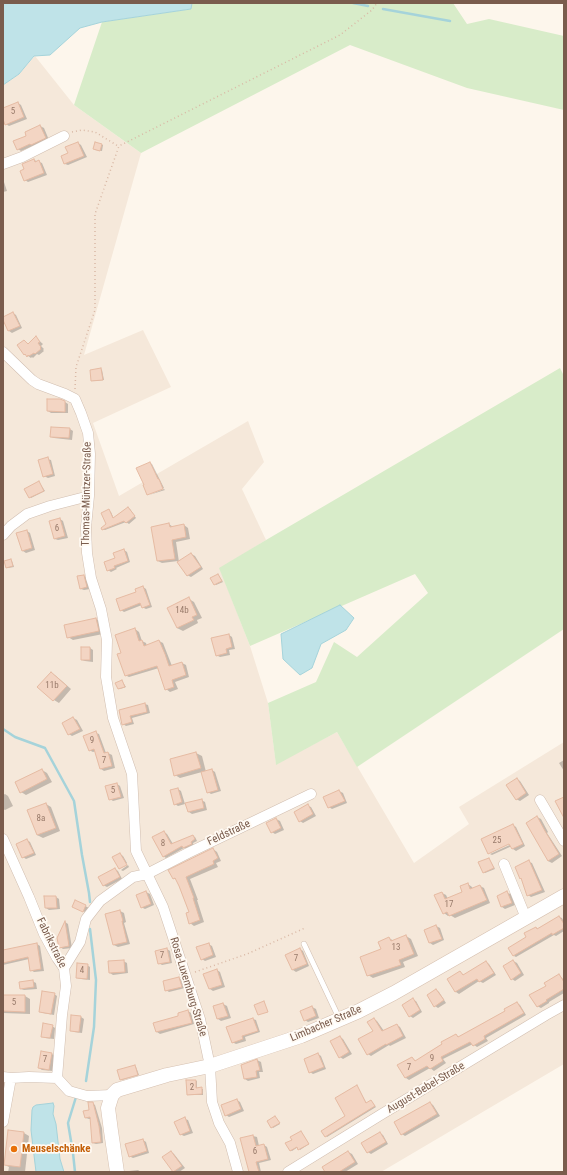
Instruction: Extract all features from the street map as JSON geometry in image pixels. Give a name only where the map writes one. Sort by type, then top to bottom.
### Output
[{"type":"street","points":[[3,164],[22,157],[64,136]]},
{"type":"street","points":[[3,352],[38,384],[75,399]]},
{"type":"street","name":"Thomas-Müntzer-Straße","points":[[75,399],[88,433],[90,454],[89,496],[86,527],[87,553],[91,578],[101,609],[107,640],[106,677],[113,718],[132,774],[136,851],[147,874]]},
{"type":"street","points":[[3,535],[11,526],[28,514],[50,506],[89,496]]},
{"type":"street","name":"Feldstraße","points":[[147,874],[311,794]]},
{"type":"street","points":[[540,800],[564,841]]},
{"type":"street","name":"Fabrikstraße","points":[[3,839],[44,934],[64,968],[66,986],[57,1078]]},
{"type":"street","points":[[504,864],[526,918]]},
{"type":"street","points":[[64,968],[80,942],[86,919],[100,901],[133,877],[147,874]]},
{"type":"street","name":"Rosa-Luxemburg-Straße","points":[[147,874],[163,907],[200,1019],[210,1066],[212,1102],[219,1123],[230,1143],[238,1172]]},
{"type":"street","name":"Limbacher Straße","points":[[112,1095],[117,1090],[126,1087],[167,1075],[210,1066],[301,1036],[394,993],[564,896]]},
{"type":"street","name":"August-Bebel-Straße","points":[[288,1172],[564,1005]]},
{"type":"street","points":[[3,1122],[7,1077],[29,1076],[57,1078],[69,1090],[87,1096],[112,1095],[108,1108],[110,1132],[117,1172]]},
{"type":"lane","points":[[304,944],[339,1019]]},
{"type":"path","points":[[75,399],[76,367],[94,310],[95,214],[119,146],[340,35],[372,10],[377,3]]},
{"type":"path","points":[[64,136],[72,132],[82,130],[95,132],[119,146]]},
{"type":"path","points":[[186,975],[247,954],[305,928]]},
{"type":"shaded area","points":[[35,56],[74,105],[141,153],[84,355],[143,330],[171,387],[93,423],[119,496],[248,421],[264,462],[242,489],[266,540],[220,569],[250,646],[268,703],[276,764],[337,732],[414,863],[469,824],[459,807],[564,742],[564,1064],[381,1172],[3,1172],[3,85],[19,74]]},
{"type":"green space","points":[[192,3],[453,3],[467,24],[489,19],[564,36],[564,110],[467,88],[350,45],[141,153],[74,105],[102,22],[191,9]]},
{"type":"green space","points":[[560,368],[564,376],[564,629],[357,767],[337,732],[276,765],[268,703],[316,682],[334,642],[357,657],[428,593],[415,574],[250,646],[219,568]]},
{"type":"water","points":[[3,3],[192,3],[191,9],[102,22],[80,28],[50,55],[34,56],[19,74],[3,85]]},
{"type":"water","points":[[340,605],[354,618],[346,630],[321,644],[312,668],[300,675],[283,659],[281,634]]},
{"type":"water","points":[[53,1103],[53,1114],[56,1124],[60,1159],[64,1172],[36,1172],[31,1130],[32,1110],[36,1105]]},
{"type":"building","points":[[18,102],[24,117],[5,125],[3,119],[3,108]]},
{"type":"building","points":[[40,125],[46,138],[17,150],[13,141],[26,136],[25,132]]},
{"type":"building","points":[[78,142],[84,156],[64,164],[61,156],[68,153],[65,147]]},
{"type":"building","points":[[95,142],[102,144],[100,151],[93,149]]},
{"type":"building","points":[[34,159],[35,162],[39,160],[44,173],[24,181],[20,171],[24,169],[22,164]]},
{"type":"building","points":[[13,312],[20,326],[8,331],[3,317]]},
{"type":"building","points":[[36,336],[40,342],[38,343],[41,349],[35,354],[28,355],[27,357],[17,345],[24,340],[28,344]]},
{"type":"building","points":[[101,368],[103,380],[91,381],[90,370]]},
{"type":"building","points":[[47,399],[60,399],[65,401],[65,412],[47,411]]},
{"type":"building","points":[[51,427],[70,428],[69,438],[50,437]]},
{"type":"building","points":[[48,457],[53,474],[43,477],[38,460]]},
{"type":"building","points":[[150,462],[163,489],[147,495],[136,468]]},
{"type":"building","points":[[39,481],[44,491],[29,498],[24,489]]},
{"type":"building","points":[[128,507],[135,516],[126,523],[124,521],[102,530],[101,528],[106,524],[101,513],[109,509],[113,518]]},
{"type":"building","points":[[60,518],[65,536],[54,539],[49,521]]},
{"type":"building","points":[[169,523],[170,527],[184,524],[186,537],[172,540],[175,559],[157,561],[151,527]]},
{"type":"building","points":[[27,530],[32,548],[22,551],[16,533]]},
{"type":"building","points":[[124,549],[128,561],[114,566],[115,568],[107,571],[104,562],[115,558],[113,553]]},
{"type":"building","points":[[191,553],[201,567],[187,576],[177,562]]},
{"type":"building","points":[[11,559],[13,566],[6,568],[4,561]]},
{"type":"building","points":[[218,574],[222,581],[214,585],[210,578]]},
{"type":"building","points":[[84,575],[87,587],[80,589],[77,576]]},
{"type":"building","points":[[143,586],[150,605],[142,608],[140,603],[120,611],[116,599],[136,592],[135,589]]},
{"type":"building","points":[[189,597],[197,615],[192,617],[194,620],[177,628],[167,608]]},
{"type":"building","points":[[96,618],[99,631],[67,638],[64,625]]},
{"type":"building","points":[[135,628],[139,641],[142,640],[144,646],[159,640],[169,666],[182,662],[186,675],[172,680],[174,687],[165,690],[157,666],[125,676],[117,654],[121,653],[115,635]]},
{"type":"building","points":[[229,634],[232,647],[226,649],[227,653],[216,656],[211,638]]},
{"type":"building","points":[[81,647],[90,647],[90,660],[81,660]]},
{"type":"building","points":[[51,672],[67,686],[53,701],[37,687]]},
{"type":"building","points":[[122,680],[125,687],[118,689],[115,683]]},
{"type":"building","points":[[145,703],[147,712],[130,716],[132,722],[122,725],[119,710]]},
{"type":"building","points":[[73,717],[80,729],[68,735],[62,723]]},
{"type":"building","points":[[96,731],[104,753],[108,752],[112,766],[100,769],[94,749],[89,751],[83,736]]},
{"type":"building","points":[[196,752],[201,768],[174,776],[170,759]]},
{"type":"building","points":[[42,769],[47,779],[20,793],[15,782]]},
{"type":"building","points":[[212,769],[218,790],[207,793],[201,772]]},
{"type":"building","points":[[517,778],[526,793],[516,800],[506,785]]},
{"type":"building","points":[[117,783],[121,797],[109,800],[105,786]]},
{"type":"building","points":[[178,788],[182,802],[174,805],[170,790]]},
{"type":"building","points":[[339,790],[345,801],[328,808],[323,797]]},
{"type":"building","points":[[564,797],[564,818],[555,801]]},
{"type":"building","points":[[202,799],[204,808],[188,812],[185,803]]},
{"type":"building","points":[[46,803],[56,828],[37,835],[27,810]]},
{"type":"building","points":[[308,804],[313,814],[299,822],[294,812]]},
{"type":"building","points":[[537,816],[559,854],[548,861],[526,823]]},
{"type":"building","points":[[276,818],[281,828],[271,833],[266,823]]},
{"type":"building","points":[[513,824],[523,844],[512,849],[509,844],[488,854],[481,839]]},
{"type":"building","points":[[164,831],[171,844],[193,835],[195,839],[191,842],[192,844],[183,848],[182,846],[163,857],[152,837]]},
{"type":"building","points":[[27,839],[34,853],[22,858],[16,844]]},
{"type":"building","points":[[213,848],[218,858],[213,861],[214,864],[186,877],[200,920],[189,924],[186,913],[189,912],[179,886],[175,878],[173,879],[168,870]]},
{"type":"building","points":[[120,853],[127,865],[119,869],[112,857]]},
{"type":"building","points":[[489,858],[494,868],[483,873],[478,862]]},
{"type":"building","points":[[529,860],[542,890],[527,896],[521,878],[520,879],[515,867]]},
{"type":"building","points":[[115,868],[120,877],[103,886],[98,877]]},
{"type":"building","points":[[468,883],[470,889],[480,885],[487,900],[449,916],[447,912],[443,914],[434,895],[442,892],[445,899],[462,892],[460,886]]},
{"type":"building","points":[[146,891],[151,904],[141,908],[136,895]]},
{"type":"building","points":[[507,891],[512,903],[501,907],[497,896]]},
{"type":"building","points":[[44,896],[56,896],[57,908],[45,908]]},
{"type":"building","points":[[75,900],[86,905],[83,912],[72,907]]},
{"type":"building","points":[[120,910],[127,942],[113,945],[105,914]]},
{"type":"building","points":[[559,916],[564,924],[564,928],[552,935],[552,933],[513,956],[508,948],[526,937],[524,933],[536,927],[537,929]]},
{"type":"building","points":[[65,921],[69,946],[59,948],[57,938]]},
{"type":"building","points":[[436,925],[442,939],[429,943],[424,930]]},
{"type":"building","points":[[406,935],[414,954],[399,960],[401,965],[367,976],[360,957],[381,949],[378,942],[389,937],[391,941]]},
{"type":"building","points":[[37,943],[41,969],[30,971],[28,957],[3,963],[3,950]]},
{"type":"building","points":[[209,943],[213,955],[201,960],[196,947]]},
{"type":"building","points":[[167,948],[170,962],[158,964],[155,951]]},
{"type":"building","points":[[300,948],[307,964],[292,970],[285,955]]},
{"type":"building","points":[[124,960],[125,972],[109,973],[108,961]]},
{"type":"building","points":[[513,960],[521,973],[511,980],[503,966]]},
{"type":"building","points":[[486,961],[494,973],[479,982],[477,979],[455,992],[447,979],[460,971],[463,975]]},
{"type":"building","points":[[77,963],[88,964],[87,979],[76,978]]},
{"type":"building","points":[[217,969],[222,985],[209,989],[203,974]]},
{"type":"building","points":[[559,974],[564,982],[564,989],[537,1007],[529,995],[546,986],[544,983]]},
{"type":"building","points":[[179,977],[182,987],[165,991],[163,981]]},
{"type":"building","points":[[33,980],[34,987],[20,989],[19,982]]},
{"type":"building","points":[[436,989],[444,1000],[434,1007],[427,995]]},
{"type":"building","points":[[42,991],[55,993],[51,1014],[39,1012]]},
{"type":"building","points":[[3,995],[25,995],[25,1012],[3,1011]]},
{"type":"building","points":[[413,998],[420,1010],[409,1017],[402,1005]]},
{"type":"building","points":[[264,1001],[268,1012],[258,1015],[254,1005]]},
{"type":"building","points":[[517,1002],[524,1013],[484,1036],[485,1039],[473,1046],[470,1042],[441,1057],[443,1061],[430,1069],[427,1066],[405,1078],[397,1065],[412,1057],[415,1061],[442,1044],[441,1042],[456,1034],[458,1037],[505,1011],[504,1009]]},
{"type":"building","points":[[223,1003],[228,1016],[217,1019],[213,1006]]},
{"type":"building","points":[[312,1006],[316,1016],[304,1021],[300,1011]]},
{"type":"building","points":[[188,1010],[192,1023],[156,1032],[153,1023],[178,1016],[178,1013]]},
{"type":"building","points":[[71,1015],[81,1016],[79,1032],[70,1031]]},
{"type":"building","points":[[253,1018],[258,1031],[242,1036],[243,1039],[232,1043],[226,1027]]},
{"type":"building","points":[[374,1018],[382,1031],[397,1024],[403,1036],[367,1055],[358,1039],[373,1031],[367,1022]]},
{"type":"building","points":[[43,1023],[53,1025],[50,1038],[41,1037]]},
{"type":"building","points":[[340,1036],[349,1052],[339,1058],[330,1041]]},
{"type":"building","points":[[41,1051],[52,1053],[49,1070],[38,1068]]},
{"type":"building","points":[[318,1053],[324,1067],[309,1073],[304,1059]]},
{"type":"building","points":[[257,1059],[260,1070],[256,1071],[257,1077],[244,1079],[241,1065]]},
{"type":"building","points":[[135,1065],[138,1075],[120,1080],[117,1070]]},
{"type":"building","points":[[186,1080],[196,1080],[196,1088],[202,1087],[202,1094],[187,1095]]},
{"type":"building","points":[[357,1085],[366,1103],[371,1100],[375,1106],[325,1137],[321,1131],[345,1116],[335,1098]]},
{"type":"building","points":[[237,1099],[241,1109],[225,1116],[221,1105]]},
{"type":"building","points":[[88,1102],[93,1102],[101,1142],[92,1143],[90,1117],[85,1118],[83,1111],[89,1110]]},
{"type":"building","points":[[430,1102],[437,1114],[401,1135],[394,1122]]},
{"type":"building","points":[[275,1116],[280,1123],[271,1128],[267,1121]]},
{"type":"building","points":[[185,1117],[190,1131],[180,1135],[174,1122]]},
{"type":"building","name":"Meuselschänke","points":[[8,1130],[24,1132],[20,1167],[4,1165]]},
{"type":"building","points":[[301,1131],[309,1144],[298,1150],[297,1147],[290,1151],[285,1143],[292,1140],[290,1137]]},
{"type":"building","points":[[380,1132],[386,1142],[367,1153],[361,1143]]},
{"type":"building","points":[[253,1135],[256,1146],[264,1144],[268,1159],[256,1162],[259,1172],[249,1172],[240,1138]]},
{"type":"building","points":[[143,1139],[147,1151],[129,1157],[125,1144]]},
{"type":"building","points":[[171,1151],[182,1166],[173,1172],[162,1157]]},
{"type":"building","points":[[348,1151],[355,1162],[339,1172],[325,1172],[322,1167]]},
{"type":"waterway","points":[[353,3],[368,6]]},
{"type":"waterway","points":[[383,9],[450,21]]},
{"type":"waterway","points":[[3,729],[15,737],[45,748],[74,801],[90,902]]},
{"type":"waterway","points":[[86,1081],[94,1027],[96,980],[90,929]]},
{"type":"waterway","points":[[75,1172],[68,1123],[76,1097]]},
{"type":"place","name":"Meuselschänke","points":[[14,1149]]}]
